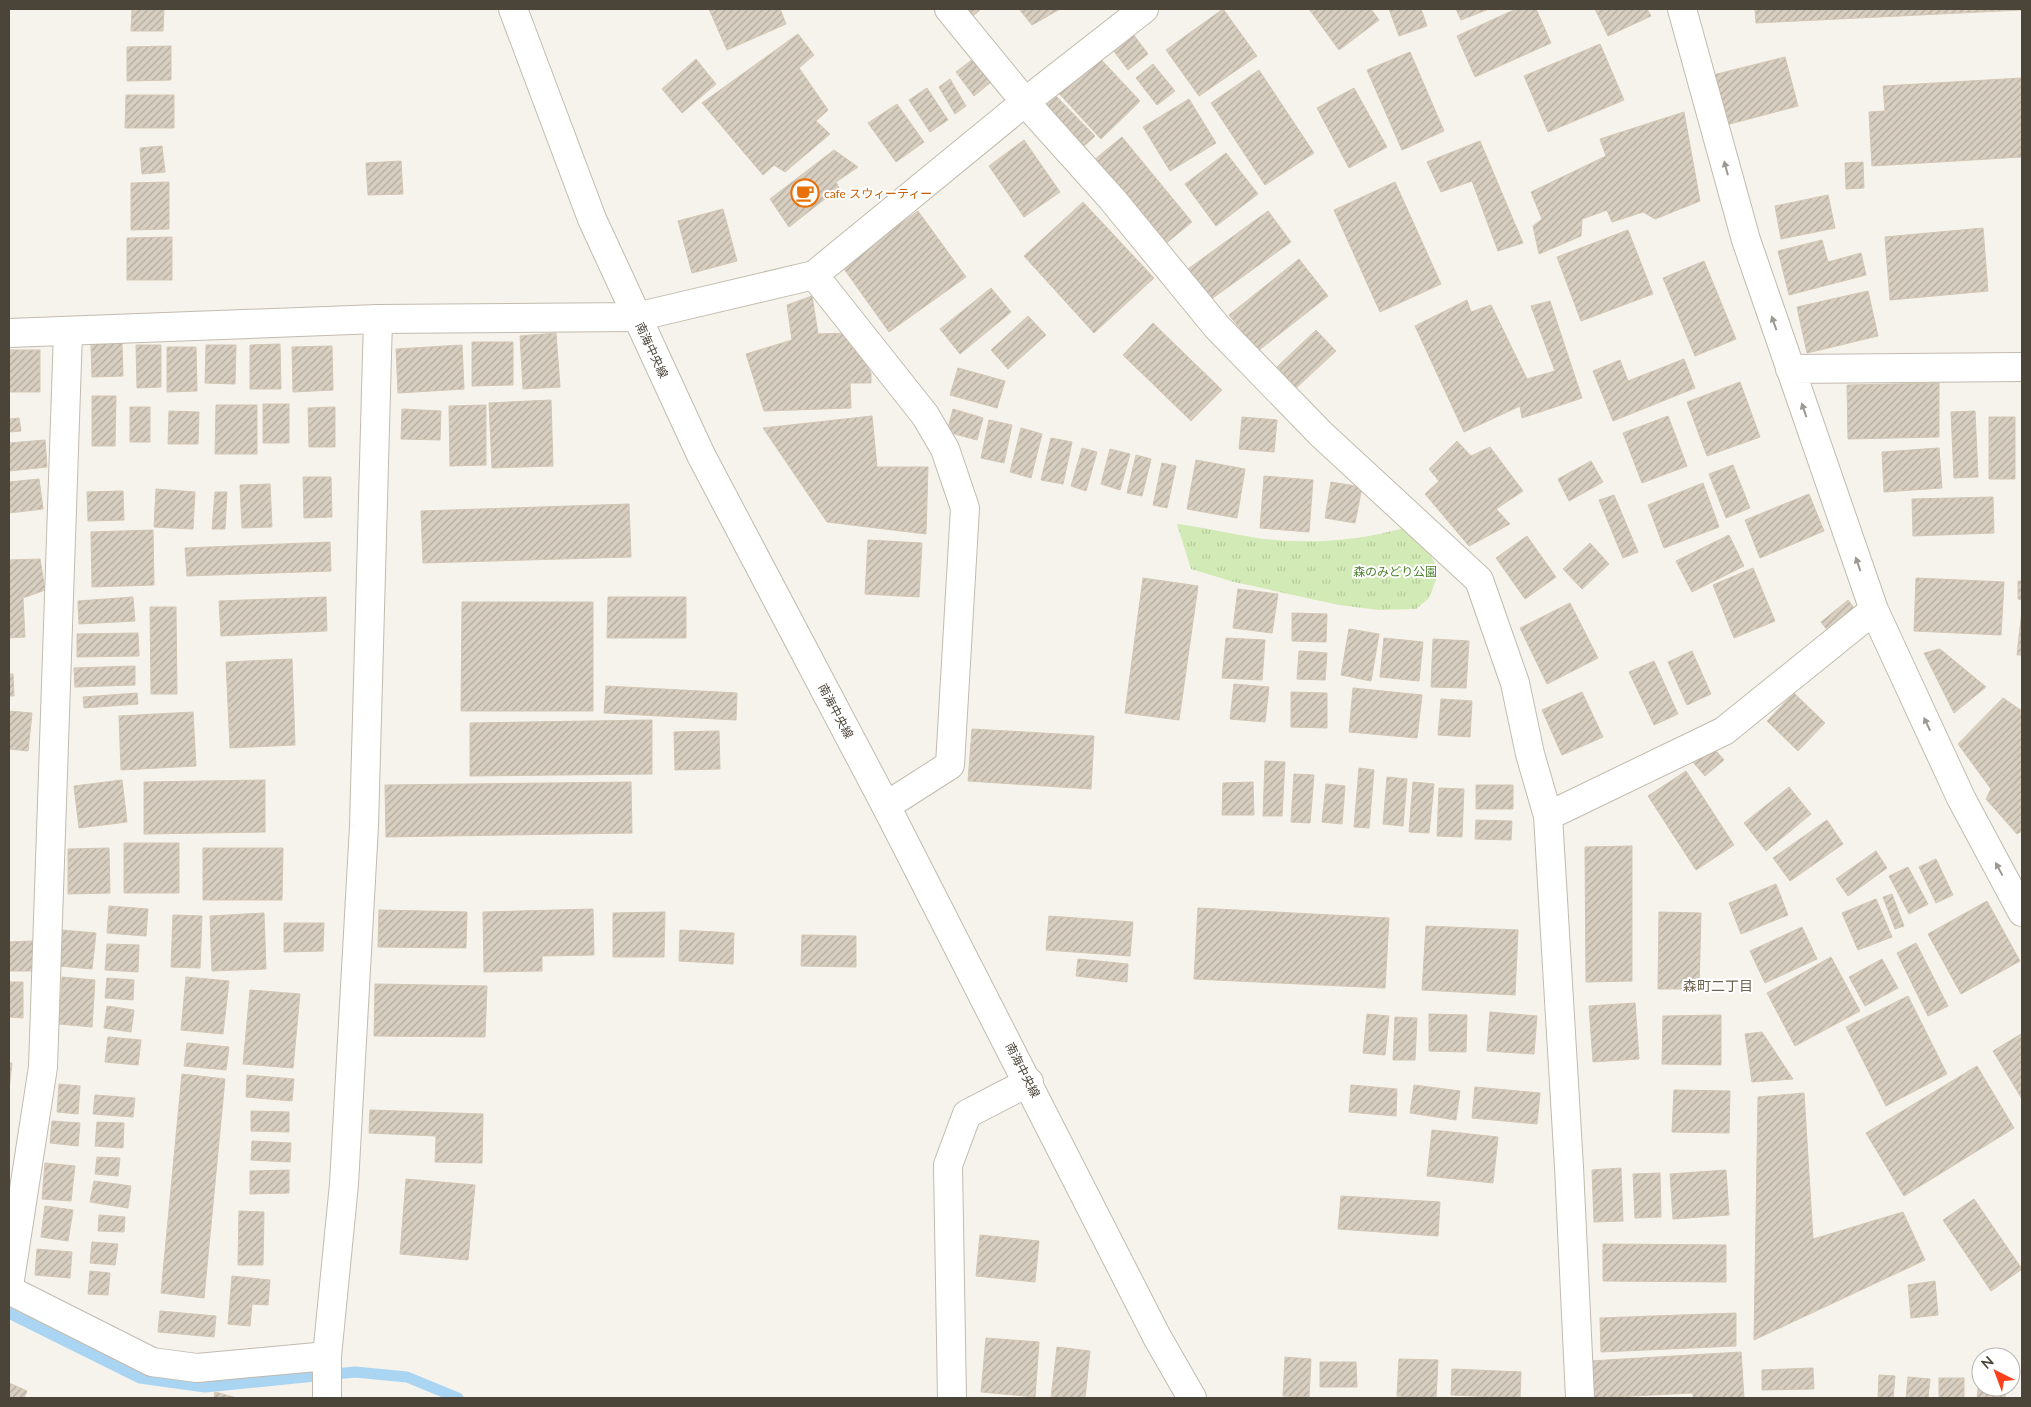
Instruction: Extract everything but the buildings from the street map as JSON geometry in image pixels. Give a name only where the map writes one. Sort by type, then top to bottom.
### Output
[{"type":"street","name":"南海中央線","points":[[513,9],[592,219],[700,455],[886,806],[1029,1082],[1157,1337],[1192,1398]]},
{"type":"street","points":[[949,9],[1025,102],[1112,199],[1217,327],[1321,434],[1479,580],[1516,683],[1530,754],[1548,816],[1569,1157],[1580,1398]]},
{"type":"street","points":[[9,332],[68,332],[378,318],[636,317],[814,275],[1025,102],[1144,9]]},
{"type":"street","points":[[1682,9],[1746,240],[1874,610],[1961,798],[2022,912]]},
{"type":"street","points":[[814,275],[925,415],[945,449],[965,508],[950,765],[886,806]]},
{"type":"street","points":[[9,1290],[152,1362],[197,1368],[327,1375],[344,1184],[364,826],[378,318]]},
{"type":"street","points":[[9,1286],[43,1067],[68,332]]},
{"type":"street","points":[[1790,369],[2022,367]]},
{"type":"street","points":[[1548,816],[1724,731],[1874,610]]},
{"type":"street","points":[[952,1398],[948,1165],[967,1114],[1029,1082]]},
{"type":"green space","name":"森のみどり公園","points":[[1177,524],[1257,538],[1296,541],[1371,536],[1408,527],[1426,544],[1437,569],[1436,580],[1429,598],[1416,609],[1379,610],[1339,605],[1234,582],[1191,569]]},
{"type":"waterway","points":[[9,1313],[140,1378],[205,1387],[355,1372],[407,1377],[458,1398]]},
{"type":"place","name":"cafe スウィーティー","points":[[805,193]]},
{"type":"district","name":"森町二丁目","points":[[1718,985]]}]
